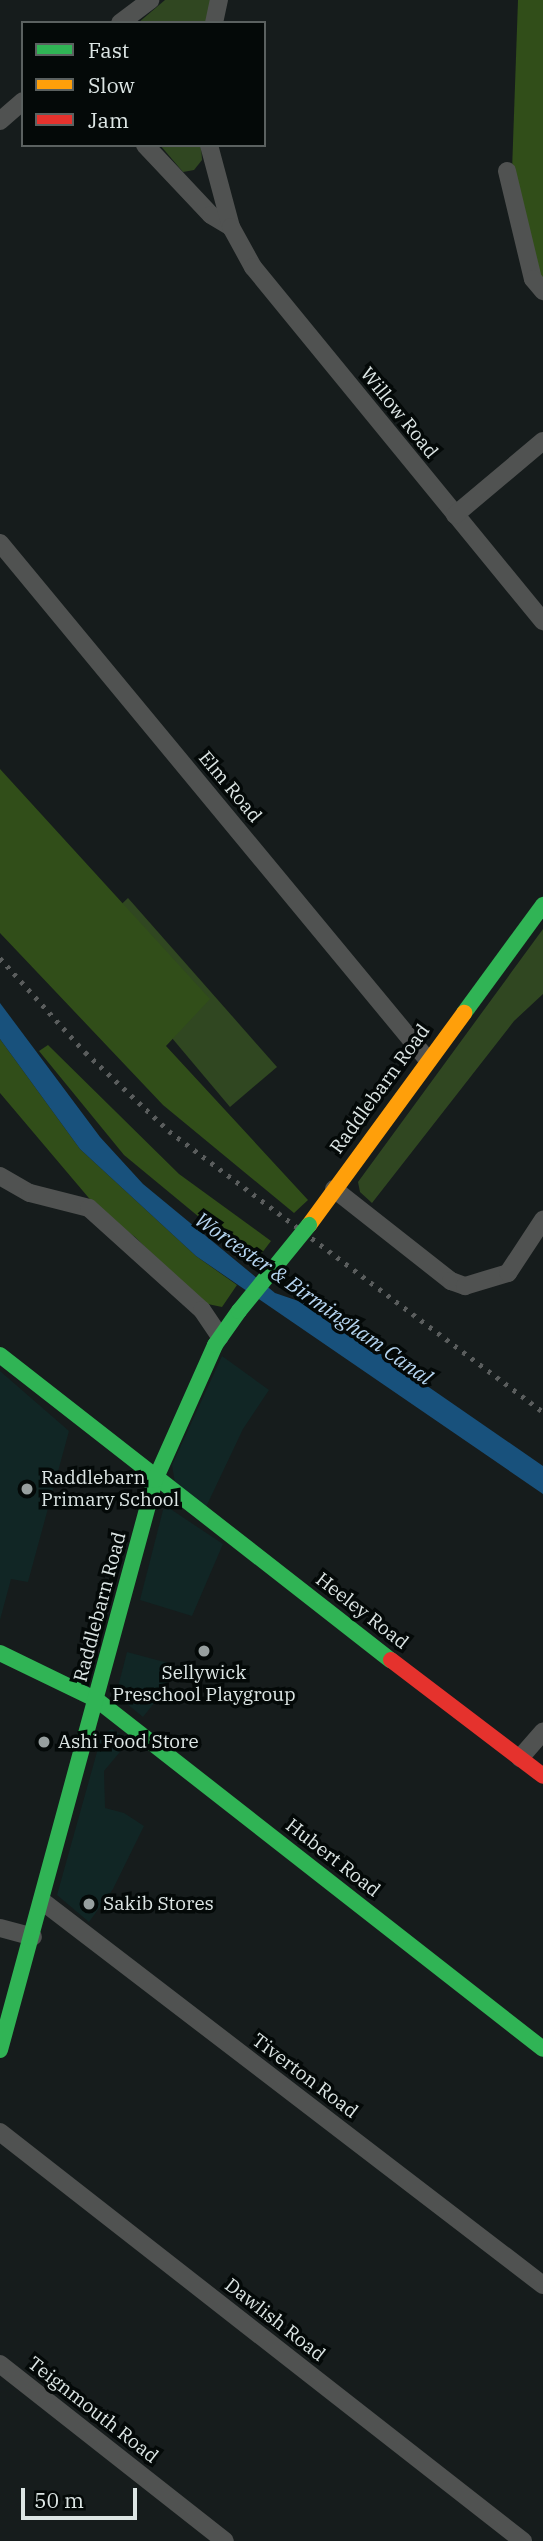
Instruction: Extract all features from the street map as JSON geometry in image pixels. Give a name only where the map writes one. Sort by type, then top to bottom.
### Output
[{"type":"street","points":[[123,21],[150,0]]},
{"type":"street","points":[[214,21],[219,0]]},
{"type":"street","points":[[0,121],[21,103]]},
{"type":"street","name":"Willow Road","points":[[147,147],[211,215],[231,227]]},
{"type":"street","name":"Willow Road","points":[[210,153],[231,227],[253,267],[543,621]]},
{"type":"street","points":[[507,171],[533,279],[543,291]]},
{"type":"street","points":[[454,515],[543,441]]},
{"type":"street","name":"Elm Road","points":[[0,543],[427,1059]]},
{"type":"street","name":"Raddlebarn Road","points":[[0,2050],[33,1937],[155,1480],[220,1337],[309,1224],[427,1059],[543,905]]},
{"type":"street","points":[[0,1176],[30,1193],[89,1208],[202,1310],[220,1337]]},
{"type":"street","points":[[334,1189],[451,1282],[465,1286],[508,1273],[543,1220]]},
{"type":"street","name":"Heeley Road","points":[[0,1355],[155,1480],[543,1776]]},
{"type":"street","name":"Hubert Road","points":[[0,1653],[97,1700],[543,2049]]},
{"type":"street","points":[[520,1758],[543,1732]]},
{"type":"street","name":"Tiverton Road","points":[[42,1901],[543,2285]]},
{"type":"street","points":[[0,1928],[33,1937]]},
{"type":"street","name":"Dawlish Road","points":[[0,2132],[523,2541]]},
{"type":"street","name":"Teignmouth Road","points":[[0,2364],[225,2541]]},
{"type":"shaded area","points":[[222,1356],[269,1390],[243,1429],[206,1507],[175,1483],[172,1465]]},
{"type":"shaded area","name":"Raddlebarn Primary School","points":[[0,1371],[69,1431],[28,1582],[11,1579],[0,1620]]},
{"type":"shaded area","points":[[169,1508],[223,1544],[192,1616],[140,1600],[163,1510]]},
{"type":"shaded area","points":[[127,1652],[172,1664],[166,1688],[143,1717],[116,1695]]},
{"type":"shaded area","points":[[112,1729],[130,1740],[104,1771],[105,1808],[124,1813],[144,1826],[113,1889],[89,1922],[57,1895],[102,1734]]},
{"type":"green space","points":[[165,0],[211,0],[206,21],[140,21]]},
{"type":"green space","points":[[518,0],[543,0],[543,284],[512,171]]},
{"type":"green space","points":[[162,147],[201,147],[202,160],[194,170],[183,172]]},
{"type":"green space","points":[[0,769],[210,999],[166,1046],[308,1200],[294,1213],[163,1105],[0,933]]},
{"type":"green space","points":[[128,898],[277,1067],[230,1107],[87,937]]},
{"type":"green space","points":[[543,929],[543,994],[514,1021],[372,1203],[360,1192],[358,1182]]},
{"type":"green space","points":[[0,1039],[80,1149],[196,1256],[237,1285],[222,1307],[203,1303],[135,1237],[99,1210],[0,1093]]},
{"type":"green space","points":[[48,1045],[179,1174],[271,1241],[252,1266],[239,1250],[124,1155],[39,1051]]},
{"type":"water","points":[[0,1003],[100,1137],[143,1184],[275,1293],[310,1305],[543,1466],[543,1494],[196,1256],[80,1149],[0,1039]]},
{"type":"railway","points":[[0,958],[85,1052],[169,1131],[543,1412]]},
{"type":"traffic: fast","points":[[464,1013],[543,905]]},
{"type":"traffic: fast","points":[[239,1311],[309,1225]]},
{"type":"traffic: fast","points":[[0,2050],[155,1480],[215,1345],[239,1311]]},
{"type":"traffic: fast","points":[[0,1355],[391,1660]]},
{"type":"traffic: fast","points":[[0,1653],[97,1700],[543,2049]]},
{"type":"traffic: slow","points":[[309,1225],[464,1013]]},
{"type":"traffic: jam","points":[[391,1660],[543,1776]]},
{"type":"place","name":"Raddlebarn Primary School","points":[[27,1489]]},
{"type":"place","name":"Sellywick Preschool Playgroup","points":[[204,1651]]},
{"type":"place","name":"Ashi Food Store","points":[[44,1742]]},
{"type":"place","name":"Sakib Stores","points":[[89,1904]]},
{"type":"water label","name":"Worcester & Birmingham Canal","points":[[314,1298]]}]
